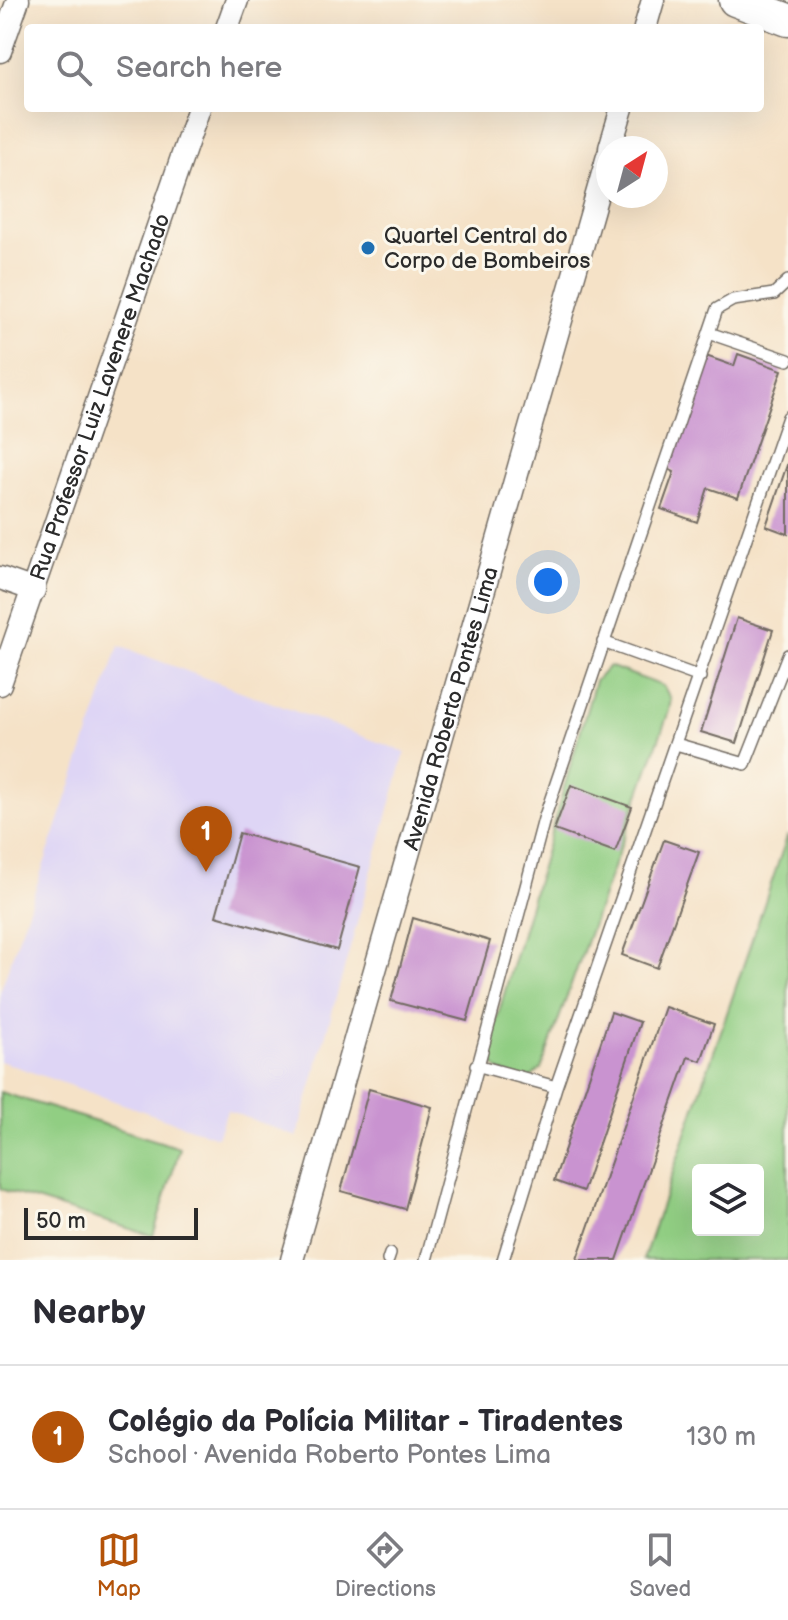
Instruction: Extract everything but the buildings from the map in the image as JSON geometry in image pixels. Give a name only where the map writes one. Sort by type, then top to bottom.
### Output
[{"type":"main road","points":[[735,0],[788,20]]},
{"type":"street","points":[[0,51],[18,0]]},
{"type":"street","points":[[228,24],[237,0]]},
{"type":"street","points":[[646,24],[653,0]]},
{"type":"street","name":"Rua Professor Luiz Lavenere Machado","points":[[0,684],[198,112]]},
{"type":"street","points":[[614,136],[621,112]]},
{"type":"street","name":"Avenida Roberto Pontes Lima","points":[[292,1260],[596,198]]},
{"type":"street","points":[[0,578],[34,590]]},
{"type":"lane","points":[[774,294],[788,281]]},
{"type":"lane","points":[[426,1260],[544,819],[717,309],[733,300],[774,294],[788,299]]},
{"type":"lane","points":[[709,333],[788,360]]},
{"type":"lane","points":[[503,1260],[556,1087],[788,417]]},
{"type":"lane","points":[[603,642],[700,677]]},
{"type":"lane","points":[[676,744],[745,764],[750,758],[788,655]]},
{"type":"lane","points":[[476,1065],[556,1087]]},
{"type":"shaded area","points":[[119,646],[405,752],[297,1137],[227,1110],[217,1137],[0,1061],[0,992]]},
{"type":"green space","points":[[609,666],[663,686],[671,699],[669,711],[541,1069],[528,1080],[500,1071],[492,1062],[489,1046],[595,681]]},
{"type":"green space","points":[[788,834],[788,1260],[643,1260]]},
{"type":"green space","points":[[0,1092],[180,1148],[153,1236],[0,1189]]},
{"type":"place","name":"Quartel Central do Corpo de Bombeiros","points":[[368,248]]},
{"type":"place","name":"Colégio da Polícia Militar - Tiradentes","points":[[206,872]]}]
